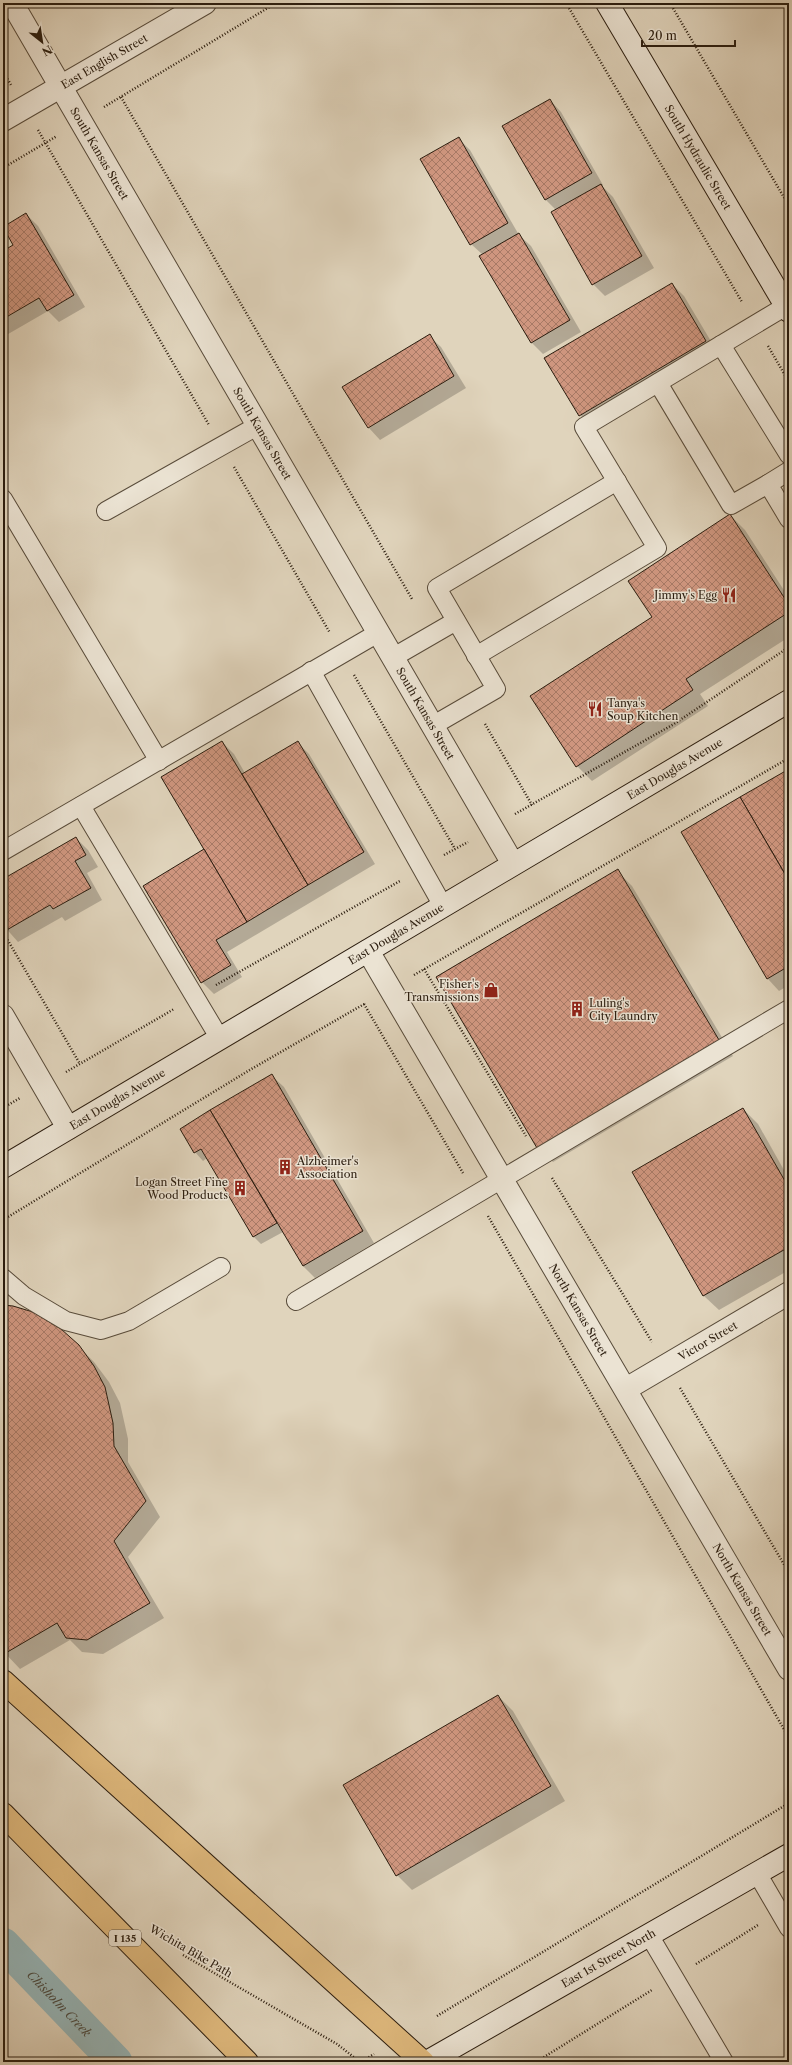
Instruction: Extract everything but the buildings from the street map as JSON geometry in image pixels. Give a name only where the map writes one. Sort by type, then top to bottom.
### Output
[{"type":"highway","points":[[3,1681],[423,2062]]},
{"type":"highway","name":"I 135","points":[[3,1814],[247,2062]]},
{"type":"street","name":"South Kansas Street","points":[[12,3],[512,864]]},
{"type":"street","name":"East English Street","points":[[3,120],[206,3]]},
{"type":"street","name":"South Hydraulic Street","points":[[607,3],[788,308]]},
{"type":"street","name":"East Douglas Avenue","points":[[3,1167],[789,701]]},
{"type":"street","name":"North Kansas Street","points":[[368,951],[789,1669]]},
{"type":"street","points":[[3,1016],[68,1128]]},
{"type":"street","name":"Victor Street","points":[[626,1389],[789,1293]]},
{"type":"street","name":"East 1st Street North","points":[[427,2062],[789,1855]]},
{"type":"lane","points":[[476,656],[657,548],[584,427],[755,325],[788,308]]},
{"type":"lane","points":[[721,345],[789,455]]},
{"type":"lane","points":[[658,383],[731,505],[789,471]]},
{"type":"lane","points":[[106,511],[257,426]]},
{"type":"lane","points":[[432,726],[496,689],[437,588],[617,481]]},
{"type":"lane","points":[[768,484],[789,519]]},
{"type":"lane","points":[[3,499],[159,760]]},
{"type":"lane","points":[[392,658],[456,621]]},
{"type":"lane","points":[[3,851],[378,633]]},
{"type":"lane","points":[[311,672],[443,906]]},
{"type":"lane","points":[[81,806],[220,1039]]},
{"type":"lane","points":[[296,1301],[789,1010]]},
{"type":"lane","points":[[3,1278],[24,1296],[66,1321],[101,1330],[129,1321],[221,1267]]},
{"type":"lane","points":[[757,1873],[789,1928]]},
{"type":"lane","points":[[649,1935],[724,2062]]},
{"type":"path","points":[[3,168],[276,3]]},
{"type":"path","points":[[566,3],[789,382]]},
{"type":"path","points":[[670,3],[789,206]]},
{"type":"path","points":[[121,97],[433,634]]},
{"type":"path","points":[[45,143],[456,848]]},
{"type":"path","points":[[472,702],[532,805]]},
{"type":"path","points":[[3,932],[80,1064]]},
{"type":"path","points":[[424,969],[666,1365],[789,1573]]},
{"type":"path","points":[[364,1004],[789,1738]]},
{"type":"path","points":[[437,2016],[789,1803]]},
{"type":"path","name":"Wichita Bike Path","points":[[180,1953],[337,2044],[361,2062]]},
{"type":"path","points":[[361,2062],[375,2054]]},
{"type":"waterway","name":"Chisholm Creek","points":[[3,1944],[116,2062]]},
{"type":"place","name":"Jimmy's Egg","points":[[729,595]]},
{"type":"place","name":"Tanya's Soup Kitchen","points":[[595,709]]},
{"type":"place","name":"Fisher's Transmissions","points":[[491,990]]},
{"type":"place","name":"Luling's City Laundry","points":[[577,1009]]},
{"type":"place","name":"Alzheimer's Association","points":[[285,1167]]},
{"type":"place","name":"Logan Street Fine Wood Products","points":[[240,1188]]}]
